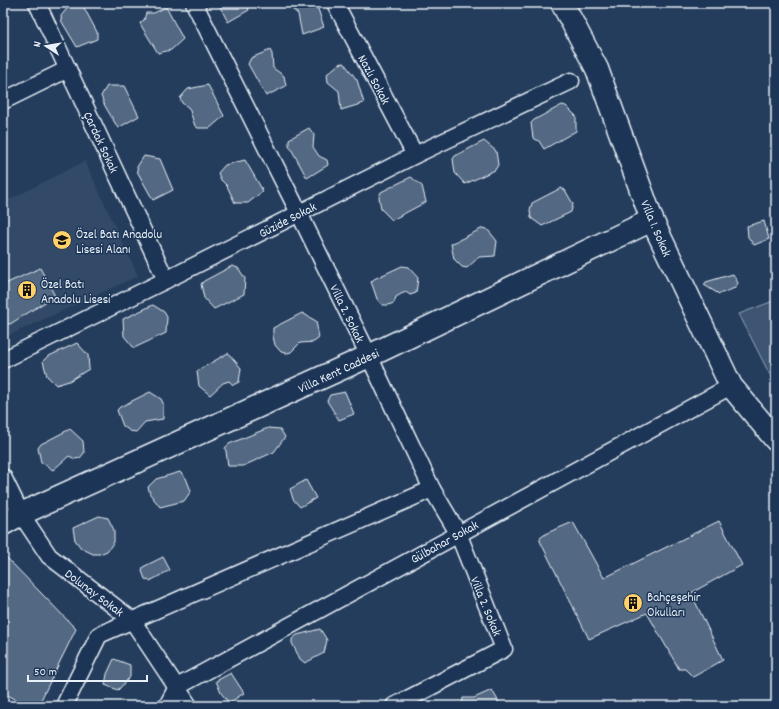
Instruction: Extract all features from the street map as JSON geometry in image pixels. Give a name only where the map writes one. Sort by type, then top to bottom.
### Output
[{"type":"street","name":"Çardak Sokak","points":[[37,3],[166,280]]},
{"type":"street","name":"Villa 2. Sokak","points":[[194,3],[299,213],[432,489],[458,533],[504,649],[394,706]]},
{"type":"street","name":"Nazlı Sokak","points":[[335,3],[415,155]]},
{"type":"street","name":"Villa 1. Sokak","points":[[562,3],[597,69],[652,220],[731,386],[776,440]]},
{"type":"street","points":[[3,101],[68,69]]},
{"type":"street","name":"Güzide Sokak","points":[[3,360],[415,155],[572,81]]},
{"type":"street","name":"Villa Kent Caddesi","points":[[3,538],[12,519],[369,356],[652,220]]},
{"type":"street","name":"Gülbahar Sokak","points":[[177,687],[731,386]]},
{"type":"street","name":"Dolunay Sokak","points":[[3,477],[12,519],[49,556],[132,620],[189,706]]},
{"type":"street","points":[[64,706],[99,635],[432,489]]},
{"type":"street","points":[[167,706],[177,687]]},
{"type":"shaded area","name":"Özel Batı Anadolu Lisesi Alanı","points":[[85,161],[138,276],[3,338],[3,203]]},
{"type":"shaded area","points":[[776,300],[776,382],[770,375],[739,314]]},
{"type":"building","points":[[218,3],[247,3],[249,10],[228,22]]},
{"type":"building","points":[[287,3],[316,3],[324,27],[302,35],[298,14],[288,6]]},
{"type":"building","points":[[82,4],[97,32],[97,39],[77,47],[62,22],[61,16],[69,6]]},
{"type":"building","points":[[166,7],[183,39],[171,50],[158,53],[140,23],[144,20],[146,13],[154,13]]},
{"type":"building","points":[[270,50],[272,54],[273,68],[284,76],[286,86],[266,96],[248,64],[251,58]]},
{"type":"building","points":[[344,63],[357,80],[364,103],[341,110],[339,91],[328,82],[327,74],[339,64]]},
{"type":"building","points":[[208,85],[224,116],[210,128],[198,128],[195,126],[189,108],[182,103],[180,98],[188,89]]},
{"type":"building","points":[[107,86],[124,86],[139,116],[118,128],[101,96]]},
{"type":"building","points":[[562,105],[566,106],[576,116],[576,131],[544,149],[539,141],[533,138],[531,123]]},
{"type":"building","points":[[309,128],[314,135],[313,147],[319,156],[327,160],[328,165],[307,178],[289,145],[289,139]]},
{"type":"building","points":[[484,141],[496,151],[498,165],[495,170],[465,184],[455,173],[453,159],[455,156]]},
{"type":"building","points":[[144,156],[160,159],[173,190],[153,200],[138,173],[137,167]]},
{"type":"building","points":[[245,160],[263,191],[248,203],[235,203],[227,186],[221,180],[218,173],[225,165]]},
{"type":"building","points":[[411,177],[422,186],[426,202],[392,220],[381,209],[379,197],[381,192]]},
{"type":"building","points":[[561,188],[565,190],[573,204],[571,212],[542,226],[531,218],[530,210],[532,203]]},
{"type":"building","points":[[764,221],[769,239],[754,245],[748,237],[747,226]]},
{"type":"building","points":[[483,228],[488,230],[497,241],[495,256],[479,257],[467,268],[462,267],[454,259],[451,244]]},
{"type":"building","points":[[232,266],[238,268],[245,278],[244,294],[214,309],[204,298],[201,284]]},
{"type":"building","points":[[402,266],[408,267],[418,278],[416,293],[410,295],[406,292],[396,297],[394,303],[382,305],[377,299],[371,282],[374,279]]},
{"type":"building","name":"Özel Batı Anadolu Lisesi","points":[[40,268],[55,296],[10,324],[3,323],[3,284]]},
{"type":"building","points":[[733,274],[738,283],[735,288],[719,294],[704,285],[706,282]]},
{"type":"building","points":[[153,305],[164,312],[167,317],[166,333],[134,348],[124,336],[123,319]]},
{"type":"building","points":[[302,313],[316,321],[319,338],[314,342],[300,343],[291,352],[281,352],[275,345],[273,328]]},
{"type":"building","points":[[77,343],[88,355],[89,369],[69,381],[56,385],[47,376],[43,361],[47,357]]},
{"type":"building","points":[[228,353],[241,368],[239,382],[233,385],[229,381],[223,383],[210,395],[199,386],[197,371]]},
{"type":"building","points":[[150,392],[161,399],[163,403],[163,419],[145,422],[136,432],[130,431],[123,426],[117,410]]},
{"type":"building","points":[[345,392],[354,414],[339,420],[327,401],[330,395]]},
{"type":"building","points":[[268,428],[280,429],[285,437],[274,452],[243,466],[228,466],[225,448],[229,444]]},
{"type":"building","points":[[70,429],[83,441],[84,453],[80,458],[75,459],[69,456],[53,470],[41,462],[38,448],[41,444]]},
{"type":"building","points":[[180,472],[186,478],[191,491],[184,501],[160,507],[150,494],[148,487],[156,479]]},
{"type":"building","points":[[306,480],[316,498],[300,507],[293,499],[290,489]]},
{"type":"building","points":[[99,516],[108,518],[114,530],[114,542],[107,551],[100,554],[93,554],[81,548],[75,540],[73,528]]},
{"type":"building","name":"Bahçeşehir Okulları","points":[[719,521],[742,565],[691,593],[723,660],[693,677],[685,669],[679,669],[647,613],[589,639],[540,541],[540,538],[547,533],[573,522],[604,578]]},
{"type":"building","points":[[163,557],[170,570],[150,581],[145,579],[142,571],[143,567]]},
{"type":"building","points":[[7,558],[76,629],[38,706],[30,706],[3,693],[3,567]]},
{"type":"building","points":[[320,629],[327,640],[324,653],[305,663],[300,659],[292,643],[292,639],[297,635]]},
{"type":"building","points":[[114,659],[130,665],[130,677],[118,690],[105,685],[107,674]]},
{"type":"building","points":[[231,673],[244,693],[229,703],[221,693],[216,681]]},
{"type":"building","points":[[492,690],[500,704],[499,706],[462,706],[463,698],[474,698]]},
{"type":"place","name":"Özel Batı Anadolu Lisesi Alanı","points":[[62,240]]},
{"type":"place","name":"Özel Batı Anadolu Lisesi","points":[[27,290]]},
{"type":"place","name":"Bahçeşehir Okulları","points":[[633,603]]}]
